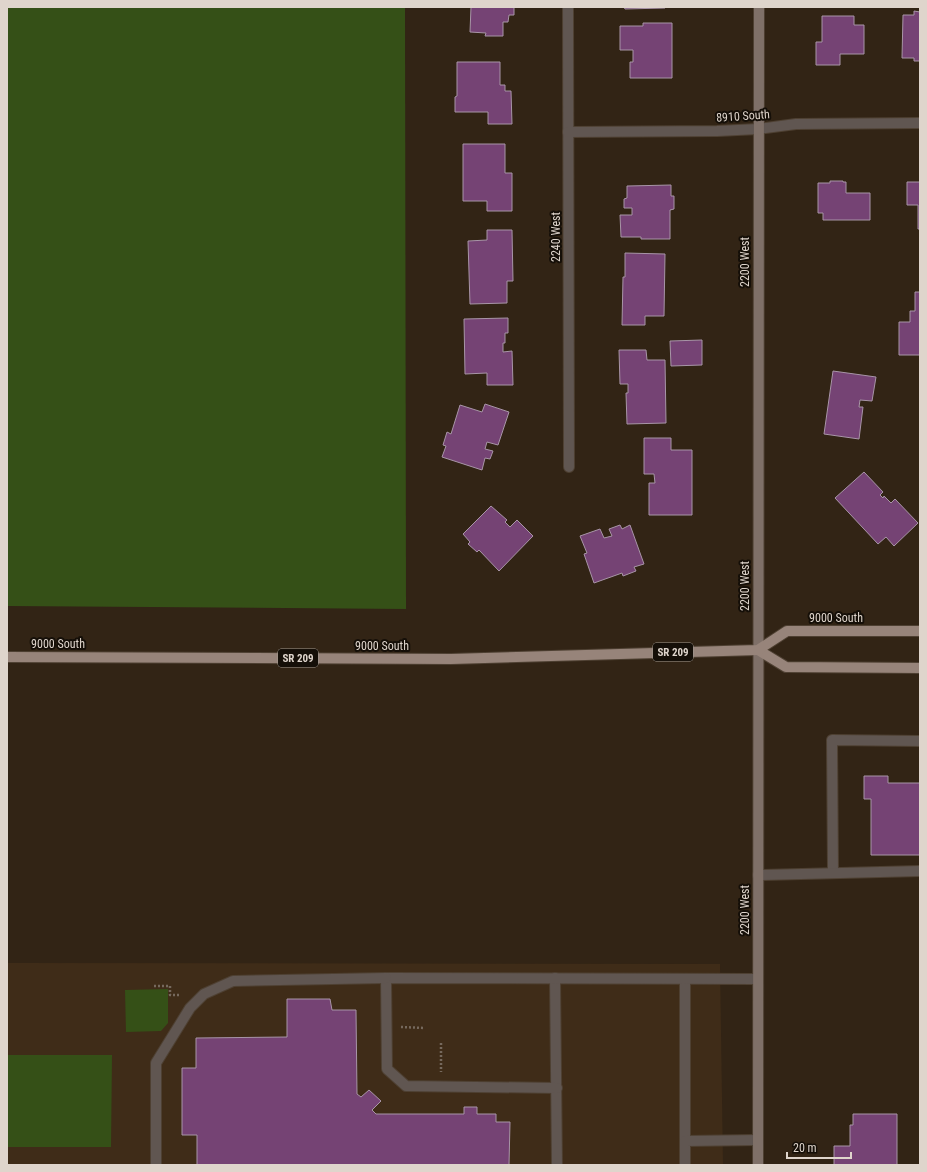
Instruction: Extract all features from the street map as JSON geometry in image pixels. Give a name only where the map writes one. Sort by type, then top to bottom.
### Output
[{"type":"main road","name":"9000 South","points":[[7,657],[451,659],[758,650],[787,631],[920,631]]},
{"type":"main road","points":[[758,650],[786,667],[920,668]]},
{"type":"street","name":"2240 West","points":[[568,7],[569,467]]},
{"type":"street","name":"2200 West","points":[[758,7],[758,1165]]},
{"type":"street","name":"8910 South","points":[[568,132],[717,131],[758,129],[796,124],[920,123]]},
{"type":"street","points":[[833,872],[832,740],[920,741]]},
{"type":"street","points":[[758,876],[833,872],[920,870]]},
{"type":"street","points":[[156,1165],[156,1063],[190,1008],[204,994],[233,981],[386,978],[758,979]]},
{"type":"street","points":[[386,978],[387,1069],[406,1086],[557,1088]]},
{"type":"street","points":[[555,978],[558,1165]]},
{"type":"street","points":[[685,979],[685,1165]]},
{"type":"street","points":[[685,1141],[758,1140]]},
{"type":"path","points":[[154,986],[170,986],[170,994],[182,994]]},
{"type":"path","points":[[395,1027],[424,1028]]},
{"type":"path","points":[[441,1043],[441,1076]]},
{"type":"shaded area","points":[[7,963],[720,964],[723,1165],[7,1165]]},
{"type":"green space","points":[[7,7],[405,7],[406,609],[7,606]]},
{"type":"green space","points":[[168,989],[168,1023],[161,1031],[126,1032],[125,990]]},
{"type":"green space","points":[[7,1055],[112,1055],[111,1147],[7,1147]]},
{"type":"building","points":[[471,7],[514,7],[514,15],[509,15],[508,22],[503,22],[503,36],[485,36],[486,33],[470,32]]},
{"type":"building","points":[[624,7],[665,7],[665,8],[625,9]]},
{"type":"building","points":[[914,11],[920,12],[920,61],[914,61],[914,58],[902,58],[903,15],[914,15]]},
{"type":"building","points":[[822,16],[854,16],[854,25],[864,25],[864,54],[840,54],[840,65],[816,65],[816,42],[822,42]]},
{"type":"building","points":[[643,23],[672,23],[672,78],[630,78],[630,62],[633,62],[633,50],[620,50],[620,26],[643,26]]},
{"type":"building","points":[[457,62],[500,62],[500,85],[505,85],[505,91],[511,91],[512,124],[488,124],[488,112],[455,112],[455,97],[457,96]]},
{"type":"building","points":[[463,144],[505,144],[505,173],[512,173],[512,211],[487,211],[487,201],[463,201]]},
{"type":"building","points":[[830,181],[846,182],[846,193],[870,193],[870,220],[823,220],[823,213],[818,213],[818,183],[830,183]]},
{"type":"building","points":[[907,182],[920,182],[920,229],[918,229],[918,205],[907,205]]},
{"type":"building","points":[[671,185],[671,196],[674,196],[674,209],[670,210],[670,239],[621,237],[620,215],[632,215],[632,208],[624,208],[624,199],[627,198],[627,186]]},
{"type":"building","points":[[487,230],[512,230],[513,281],[507,281],[507,303],[470,304],[468,241],[487,240]]},
{"type":"building","points":[[625,253],[665,254],[664,316],[645,316],[645,325],[622,325]]},
{"type":"building","points":[[915,292],[920,292],[920,355],[899,355],[899,322],[910,322],[910,311],[915,311]]},
{"type":"building","points":[[508,318],[508,333],[505,333],[503,352],[512,351],[513,385],[487,385],[487,373],[465,374],[464,319]]},
{"type":"building","points":[[702,340],[702,365],[671,366],[670,341]]},
{"type":"building","points":[[619,350],[646,350],[647,360],[665,360],[666,423],[627,424],[626,393],[628,393],[628,384],[620,384]]},
{"type":"building","points":[[833,371],[876,377],[872,401],[860,400],[859,407],[863,407],[859,439],[824,434]]},
{"type":"building","points":[[485,404],[509,412],[498,445],[487,442],[485,449],[493,451],[490,459],[485,458],[482,470],[442,457],[446,446],[443,445],[447,432],[451,434],[460,405],[482,412]]},
{"type":"building","points":[[644,438],[671,438],[671,450],[692,450],[692,515],[649,515],[649,483],[655,483],[654,474],[644,474]]},
{"type":"building","points":[[864,472],[883,492],[880,495],[883,498],[884,496],[891,503],[895,499],[918,523],[894,546],[886,537],[878,544],[835,498]]},
{"type":"building","points":[[491,506],[507,520],[505,522],[510,527],[517,520],[533,536],[499,571],[479,550],[477,552],[468,544],[470,542],[463,534]]},
{"type":"building","points":[[620,525],[622,529],[630,525],[644,564],[634,567],[636,571],[623,576],[622,573],[594,583],[584,554],[587,553],[580,536],[600,529],[604,538],[612,536],[609,529]]},
{"type":"building","points":[[864,776],[888,776],[888,783],[920,783],[920,855],[871,855],[871,799],[864,799]]},
{"type":"building","points":[[287,999],[330,999],[332,1010],[356,1010],[357,1094],[361,1097],[369,1090],[381,1101],[372,1110],[376,1114],[464,1114],[464,1107],[477,1107],[477,1114],[496,1114],[496,1122],[510,1122],[509,1165],[197,1165],[197,1135],[182,1135],[182,1068],[196,1068],[196,1038],[287,1037]]},
{"type":"building","points":[[853,1114],[897,1114],[897,1165],[834,1165],[834,1146],[850,1146],[850,1125],[853,1125]]}]
